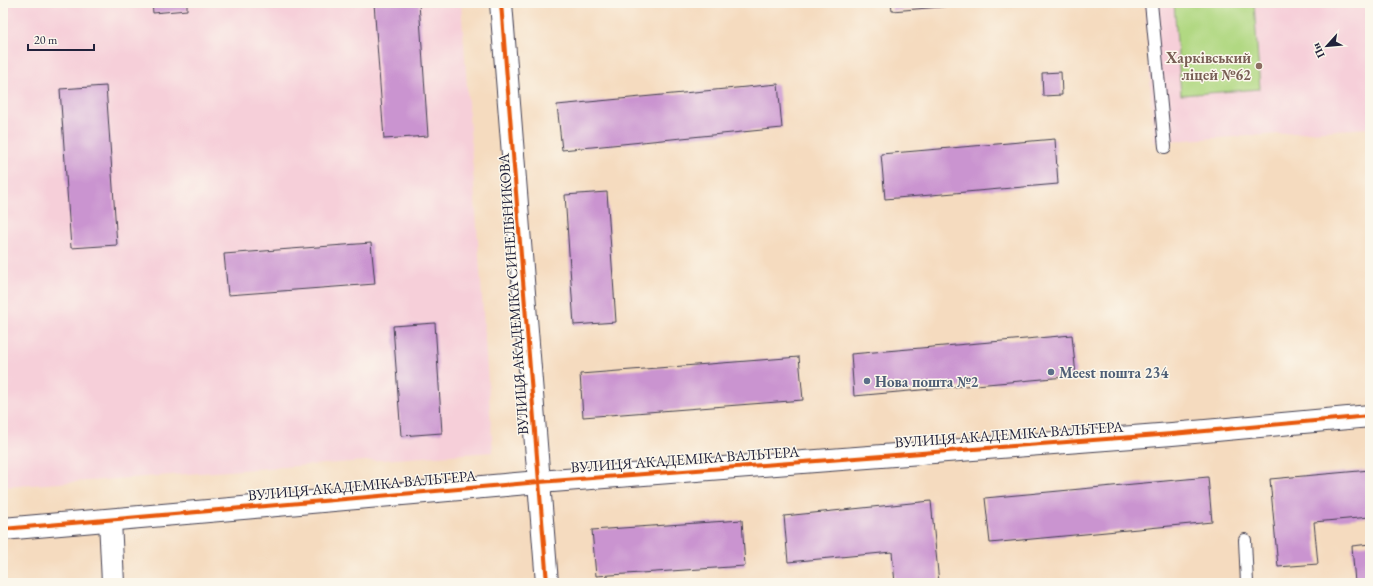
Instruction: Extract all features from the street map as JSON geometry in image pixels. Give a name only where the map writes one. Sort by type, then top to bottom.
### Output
[{"type":"street","name":"ВУЛИЦЯ АКАДЕМІКА СИНЕЛЬНИКОВА","points":[[501,3],[547,583]]},
{"type":"street","name":"ВУЛИЦЯ АКАДЕМІКА ВАЛЬТЕРА","points":[[3,529],[539,482],[1165,435],[1370,416]]},
{"type":"street","points":[[110,520],[113,583]]},
{"type":"lane","points":[[1151,3],[1165,146]]},
{"type":"lane","points":[[1245,540],[1247,583]]},
{"type":"shaded area","points":[[3,3],[461,3],[493,452],[3,487]]},
{"type":"shaded area","name":"Харківський ліцей №62","points":[[1145,3],[1370,3],[1370,128],[1154,142]]},
{"type":"green space","points":[[1174,3],[1254,3],[1260,89],[1181,95]]},
{"type":"building","points":[[152,3],[187,3],[187,10],[153,13]]},
{"type":"building","points":[[374,3],[419,3],[428,136],[384,139]]},
{"type":"building","points":[[891,3],[976,3],[976,4],[892,11]]},
{"type":"building","points":[[1061,72],[1062,95],[1043,96],[1042,73]]},
{"type":"building","points":[[778,84],[782,128],[562,150],[557,105]]},
{"type":"building","points":[[106,86],[117,245],[71,248],[60,89]]},
{"type":"building","points":[[1055,139],[1058,184],[885,199],[881,154]]},
{"type":"building","points":[[607,192],[616,322],[574,325],[565,195]]},
{"type":"building","points":[[371,243],[375,284],[228,295],[224,254]]},
{"type":"building","points":[[435,323],[442,433],[401,436],[393,326]]},
{"type":"building","points":[[1072,335],[1076,376],[854,396],[851,354]]},
{"type":"building","points":[[799,357],[803,400],[583,417],[580,374]]},
{"type":"building","points":[[1370,470],[1370,517],[1314,522],[1318,564],[1278,567],[1270,479]]},
{"type":"building","points":[[1208,477],[1212,522],[990,543],[985,498]]},
{"type":"building","points":[[931,501],[939,583],[895,583],[892,552],[788,562],[784,516]]},
{"type":"building","points":[[742,520],[745,566],[596,576],[592,530]]},
{"type":"building","points":[[1370,544],[1370,583],[1355,583],[1352,546]]},
{"type":"cycle path","points":[[501,3],[547,583]]},
{"type":"cycle path","points":[[3,529],[539,482],[1172,434],[1370,416]]},
{"type":"place","name":"Харківський ліцей №62","points":[[1259,66]]},
{"type":"place","name":"Meest пошта 234","points":[[1051,372]]},
{"type":"place","name":"Нова пошта №2","points":[[867,381]]}]
